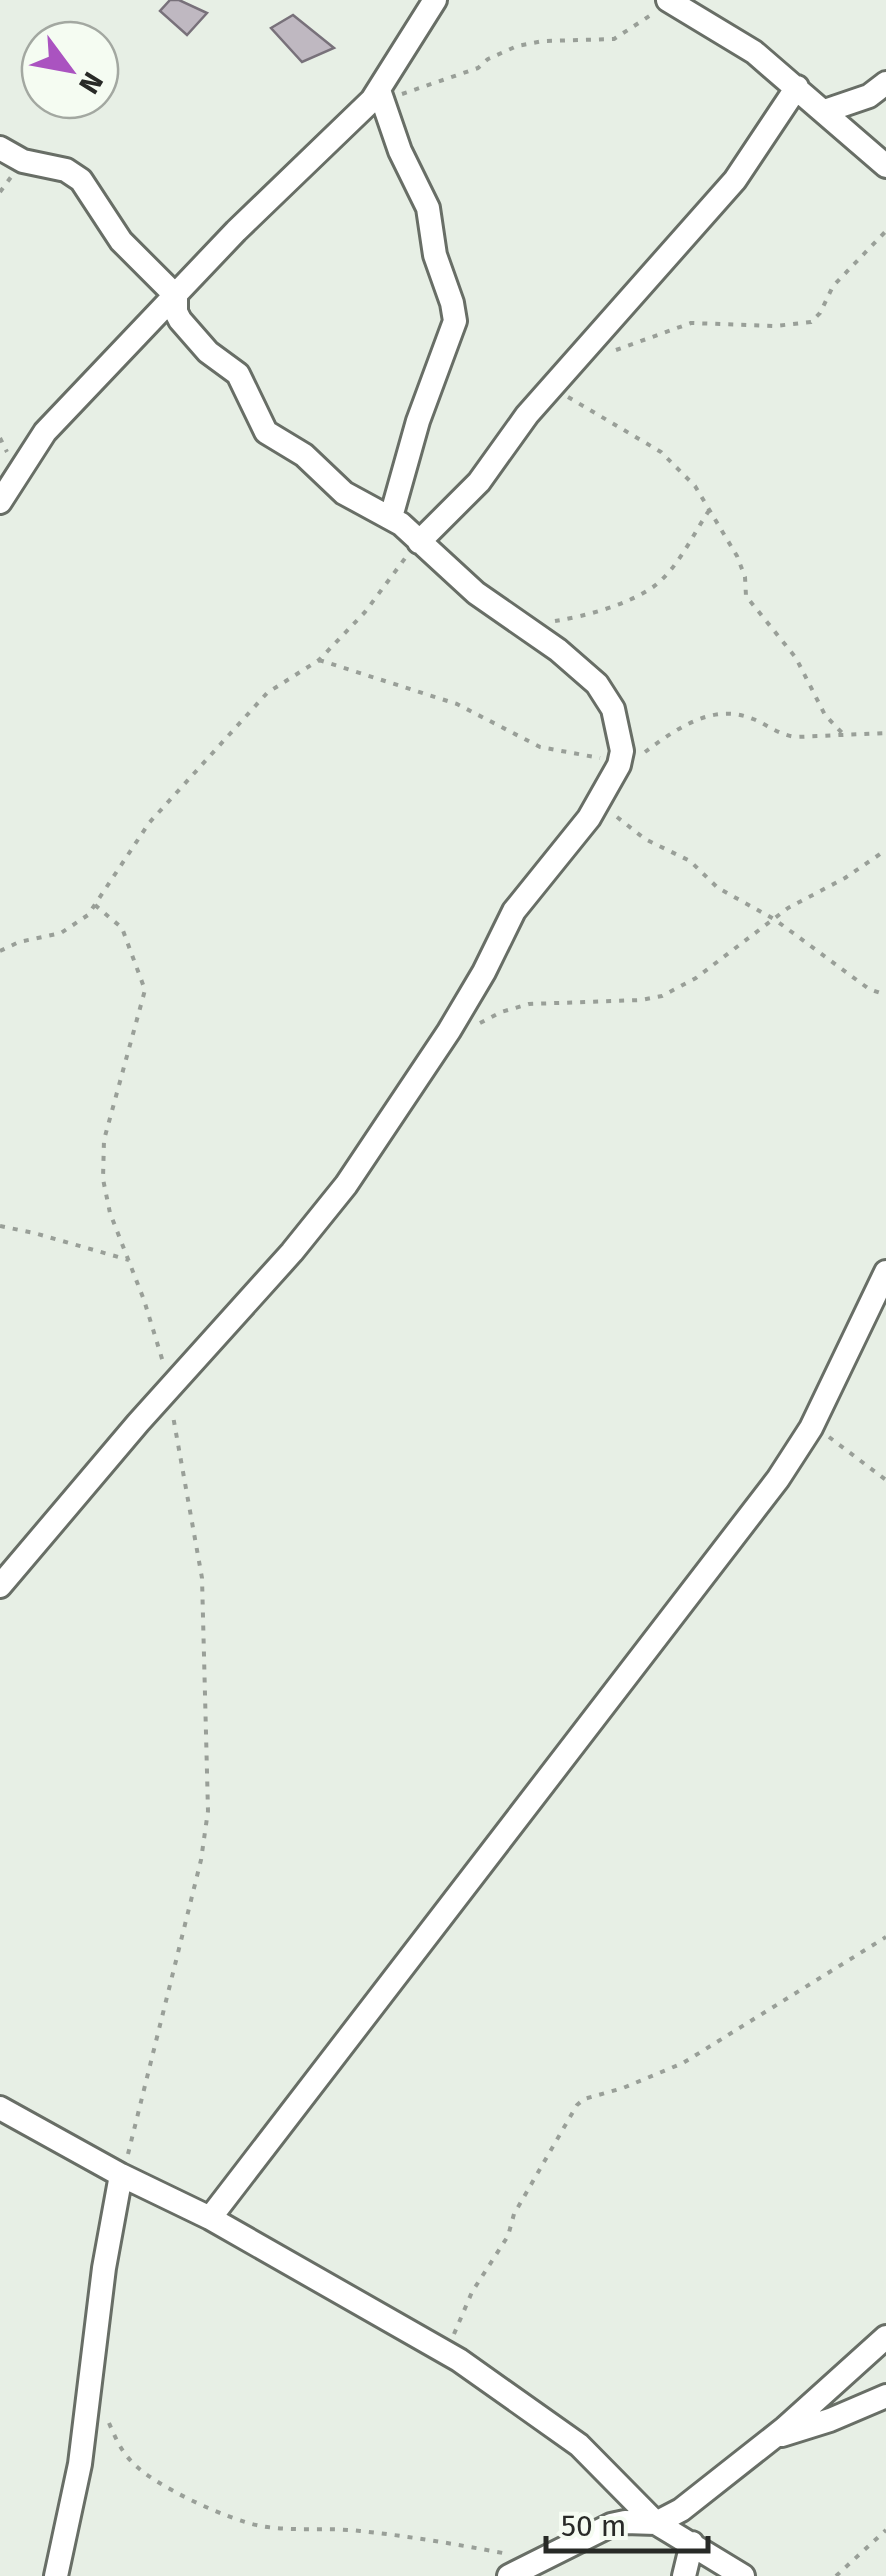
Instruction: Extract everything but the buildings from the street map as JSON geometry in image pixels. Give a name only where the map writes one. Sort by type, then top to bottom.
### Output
[{"type":"street","points":[[0,502],[46,432],[236,231],[381,95],[435,0]]},
{"type":"street","points":[[669,1],[734,37],[826,111],[886,166]]},
{"type":"street","points":[[826,111],[869,96],[886,83]]},
{"type":"street","points":[[419,542],[479,482],[552,386],[735,180],[796,87]]},
{"type":"street","points":[[381,95],[400,152],[428,208],[435,255],[455,321],[418,420],[392,516]]},
{"type":"street","points":[[0,148],[23,161],[66,170],[81,180],[121,241],[176,296],[180,320],[208,352],[238,374],[266,432],[314,462],[344,493],[392,516],[476,592],[558,650],[604,692],[622,739],[618,766],[600,799],[570,844],[514,910],[460,1014],[356,1172],[292,1252],[0,1586]]},
{"type":"street","points":[[210,2218],[778,1479],[812,1428],[886,1272]]},
{"type":"street","points":[[0,2108],[121,2175],[210,2218],[447,2353],[579,2445],[656,2523],[743,2576]]},
{"type":"street","points":[[56,2576],[80,2464],[99,2304],[121,2175]]},
{"type":"street","points":[[508,2576],[611,2525],[656,2523],[692,2502],[886,2338]]},
{"type":"street","points":[[771,2439],[886,2396]]},
{"type":"street","points":[[684,2576],[692,2543]]},
{"type":"path","points":[[381,95],[478,68],[517,46],[614,38],[669,1]]},
{"type":"path","points":[[607,354],[691,323],[775,326],[811,322],[833,286],[886,231]]},
{"type":"path","points":[[552,386],[662,452],[695,486],[737,556],[746,596],[796,658],[825,714],[844,734]]},
{"type":"path","points":[[525,627],[574,618],[654,586],[680,557],[710,510]]},
{"type":"path","points":[[0,951],[61,933],[83,919],[149,823],[267,693],[319,660],[364,612],[419,542]]},
{"type":"path","points":[[319,660],[457,704],[540,747],[602,759],[618,766],[700,718],[716,714],[743,715],[796,738],[886,734]]},
{"type":"path","points":[[600,799],[644,838],[690,861],[728,895],[774,919],[868,989],[886,994]]},
{"type":"path","points":[[475,1025],[528,1004],[662,996],[696,978],[788,908],[845,878],[886,850]]},
{"type":"path","points":[[95,905],[122,928],[144,990],[104,1140],[102,1166],[110,1213],[158,1344],[202,1578],[208,1811],[192,1896],[121,2175]]},
{"type":"path","points":[[0,1226],[129,1260]]},
{"type":"path","points":[[812,1428],[841,1443],[886,1480]]},
{"type":"path","points":[[447,2353],[472,2292],[508,2236],[514,2214],[577,2105],[683,2063],[886,1937]]},
{"type":"path","points":[[107,2418],[122,2451],[141,2471],[241,2520],[298,2530],[346,2530],[435,2540],[537,2560]]},
{"type":"path","points":[[836,2576],[886,2530]]}]
